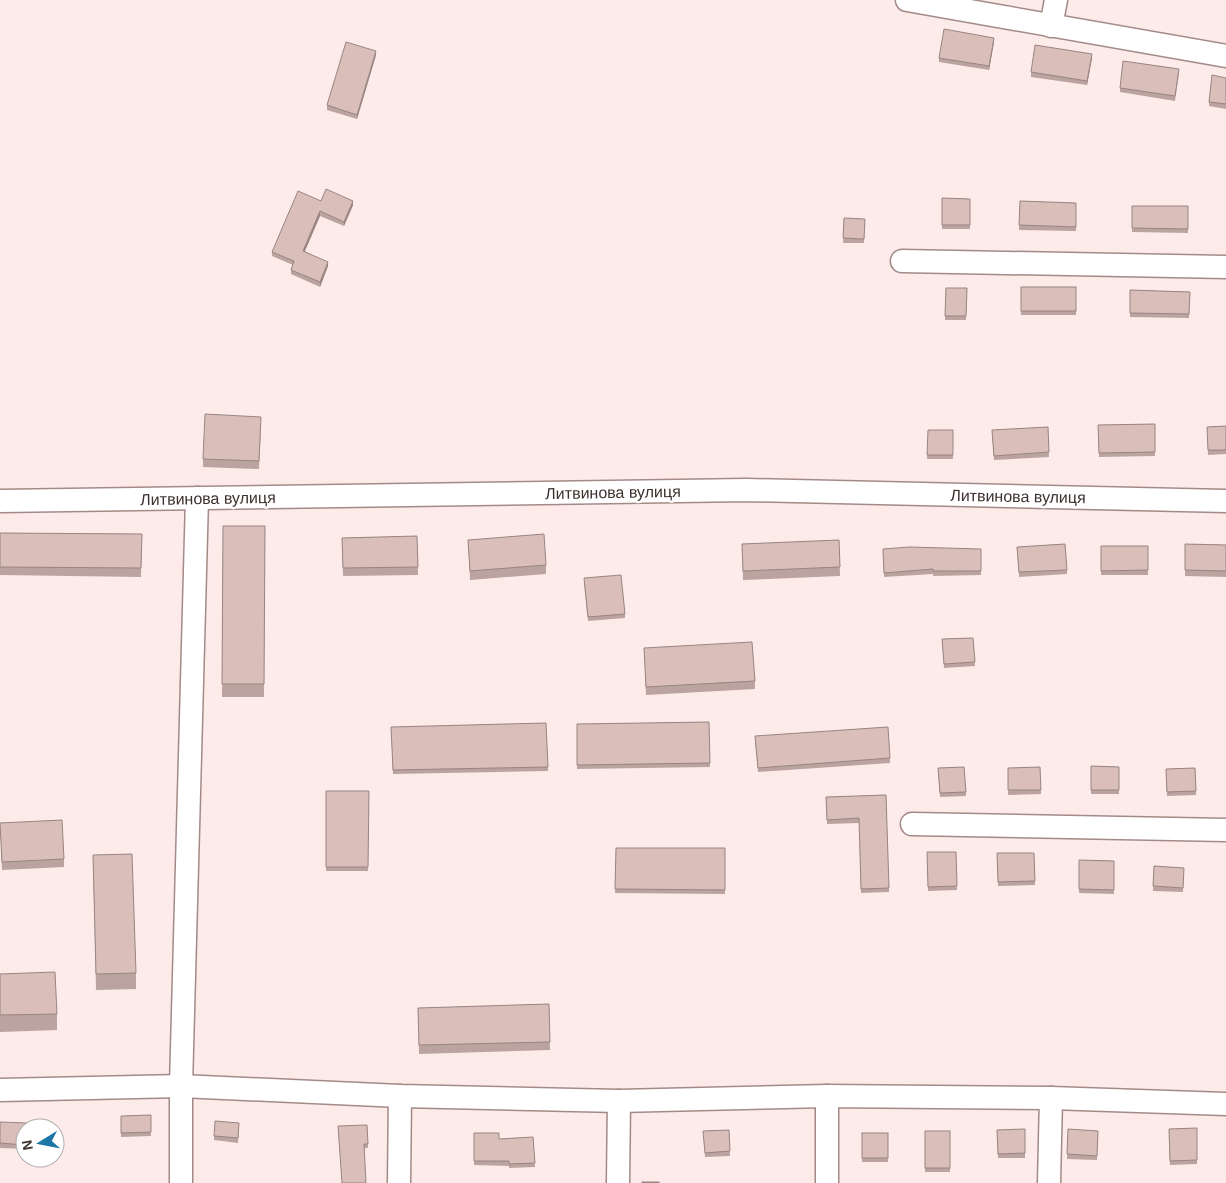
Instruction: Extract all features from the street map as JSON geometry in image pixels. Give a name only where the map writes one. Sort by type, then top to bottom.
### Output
[{"type":"street","points":[[907,0],[1226,56]]},
{"type":"street","points":[[1052,26],[1056,0]]},
{"type":"street","points":[[902,261],[1226,267]]},
{"type":"street","name":"Литвинова вулиця","points":[[0,501],[747,490],[1226,501]]},
{"type":"street","points":[[181,1183],[181,1086],[196,498]]},
{"type":"street","points":[[912,824],[1226,830]]},
{"type":"street","points":[[0,1090],[181,1086],[400,1096],[619,1101],[827,1096],[1051,1098],[1226,1104]]},
{"type":"street","points":[[399,1183],[400,1096]]},
{"type":"street","points":[[827,1096],[827,1183]]},
{"type":"street","points":[[1049,1183],[1051,1098]]},
{"type":"street","points":[[618,1183],[619,1101]]},
{"type":"building","points":[[944,29],[994,38],[989,66],[939,58]]},
{"type":"building","points":[[346,42],[376,51],[357,115],[327,105]]},
{"type":"building","points":[[1035,45],[1092,54],[1087,81],[1031,72]]},
{"type":"building","points":[[1123,61],[1179,69],[1175,96],[1120,88]]},
{"type":"building","points":[[1212,75],[1226,78],[1226,104],[1209,102]]},
{"type":"building","points":[[326,189],[353,201],[344,222],[320,211],[303,251],[328,262],[320,282],[291,270],[294,261],[272,252],[298,191],[321,201]]},
{"type":"building","points":[[942,198],[970,199],[970,225],[942,225]]},
{"type":"building","points":[[1020,201],[1076,203],[1076,227],[1019,225]]},
{"type":"building","points":[[1132,206],[1188,206],[1188,229],[1132,228]]},
{"type":"building","points":[[844,218],[865,219],[864,239],[843,238]]},
{"type":"building","points":[[1021,287],[1076,287],[1076,311],[1021,311]]},
{"type":"building","points":[[946,288],[967,288],[966,316],[945,316]]},
{"type":"building","points":[[1130,290],[1190,292],[1189,314],[1130,313]]},
{"type":"building","points":[[205,414],[261,417],[259,461],[203,459]]},
{"type":"building","points":[[1155,424],[1155,452],[1099,453],[1098,425]]},
{"type":"building","points":[[1226,426],[1226,450],[1208,450],[1207,427]]},
{"type":"building","points":[[1048,427],[1049,452],[994,456],[992,430]]},
{"type":"building","points":[[928,430],[953,430],[953,455],[927,455]]},
{"type":"building","points":[[223,526],[265,526],[264,684],[222,684]]},
{"type":"building","points":[[0,533],[142,534],[141,568],[0,567]]},
{"type":"building","points":[[544,534],[546,565],[470,571],[468,540]]},
{"type":"building","points":[[417,536],[418,567],[343,568],[342,538]]},
{"type":"building","points":[[839,540],[840,567],[743,571],[742,544]]},
{"type":"building","points":[[1065,544],[1067,570],[1019,572],[1017,547]]},
{"type":"building","points":[[1185,544],[1226,545],[1226,571],[1185,570]]},
{"type":"building","points":[[1101,546],[1148,546],[1148,570],[1101,571]]},
{"type":"building","points":[[909,547],[981,549],[981,571],[933,571],[933,569],[884,573],[883,549]]},
{"type":"building","points":[[621,575],[625,614],[588,617],[584,578]]},
{"type":"building","points":[[973,638],[975,662],[944,664],[942,639]]},
{"type":"building","points":[[752,642],[755,681],[646,687],[644,648]]},
{"type":"building","points":[[709,722],[710,763],[577,765],[577,724]]},
{"type":"building","points":[[546,723],[548,767],[393,770],[391,727]]},
{"type":"building","points":[[888,727],[890,758],[758,768],[755,736]]},
{"type":"building","points":[[1091,766],[1119,767],[1119,790],[1091,790]]},
{"type":"building","points":[[964,767],[966,792],[940,793],[938,768]]},
{"type":"building","points":[[1040,767],[1041,790],[1008,790],[1008,768]]},
{"type":"building","points":[[1195,768],[1196,791],[1167,792],[1166,769]]},
{"type":"building","points":[[326,791],[369,791],[368,867],[326,867]]},
{"type":"building","points":[[886,795],[889,888],[861,889],[859,818],[827,820],[826,797]]},
{"type":"building","points":[[62,820],[64,859],[2,862],[0,823]]},
{"type":"building","points":[[616,848],[725,848],[725,890],[615,889]]},
{"type":"building","points":[[927,852],[956,852],[957,886],[928,887]]},
{"type":"building","points":[[997,853],[1034,853],[1035,881],[998,882]]},
{"type":"building","points":[[132,854],[136,973],[96,974],[93,855]]},
{"type":"building","points":[[1079,860],[1114,861],[1114,890],[1079,889]]},
{"type":"building","points":[[1154,866],[1184,868],[1183,888],[1153,886]]},
{"type":"building","points":[[55,972],[57,1014],[0,1015],[0,974]]},
{"type":"building","points":[[549,1004],[550,1042],[419,1045],[418,1008]]},
{"type":"building","points":[[151,1115],[151,1132],[121,1133],[121,1116]]},
{"type":"building","points":[[215,1121],[239,1123],[238,1138],[214,1136]]},
{"type":"building","points":[[0,1122],[15,1123],[15,1144],[0,1143]]},
{"type":"building","points":[[367,1125],[368,1144],[364,1144],[366,1183],[342,1183],[338,1126]]},
{"type":"building","points":[[1197,1128],[1197,1160],[1170,1161],[1169,1129]]},
{"type":"building","points":[[1025,1129],[1025,1153],[998,1154],[997,1130]]},
{"type":"building","points":[[1068,1129],[1098,1131],[1097,1156],[1067,1154]]},
{"type":"building","points":[[729,1130],[730,1151],[705,1153],[703,1131]]},
{"type":"building","points":[[925,1131],[950,1131],[950,1168],[925,1168]]},
{"type":"building","points":[[474,1133],[499,1133],[499,1139],[533,1137],[535,1163],[509,1164],[509,1161],[474,1161]]},
{"type":"building","points":[[862,1133],[888,1133],[888,1158],[862,1158]]},
{"type":"building","points":[[659,1182],[659,1183],[642,1183]]}]
